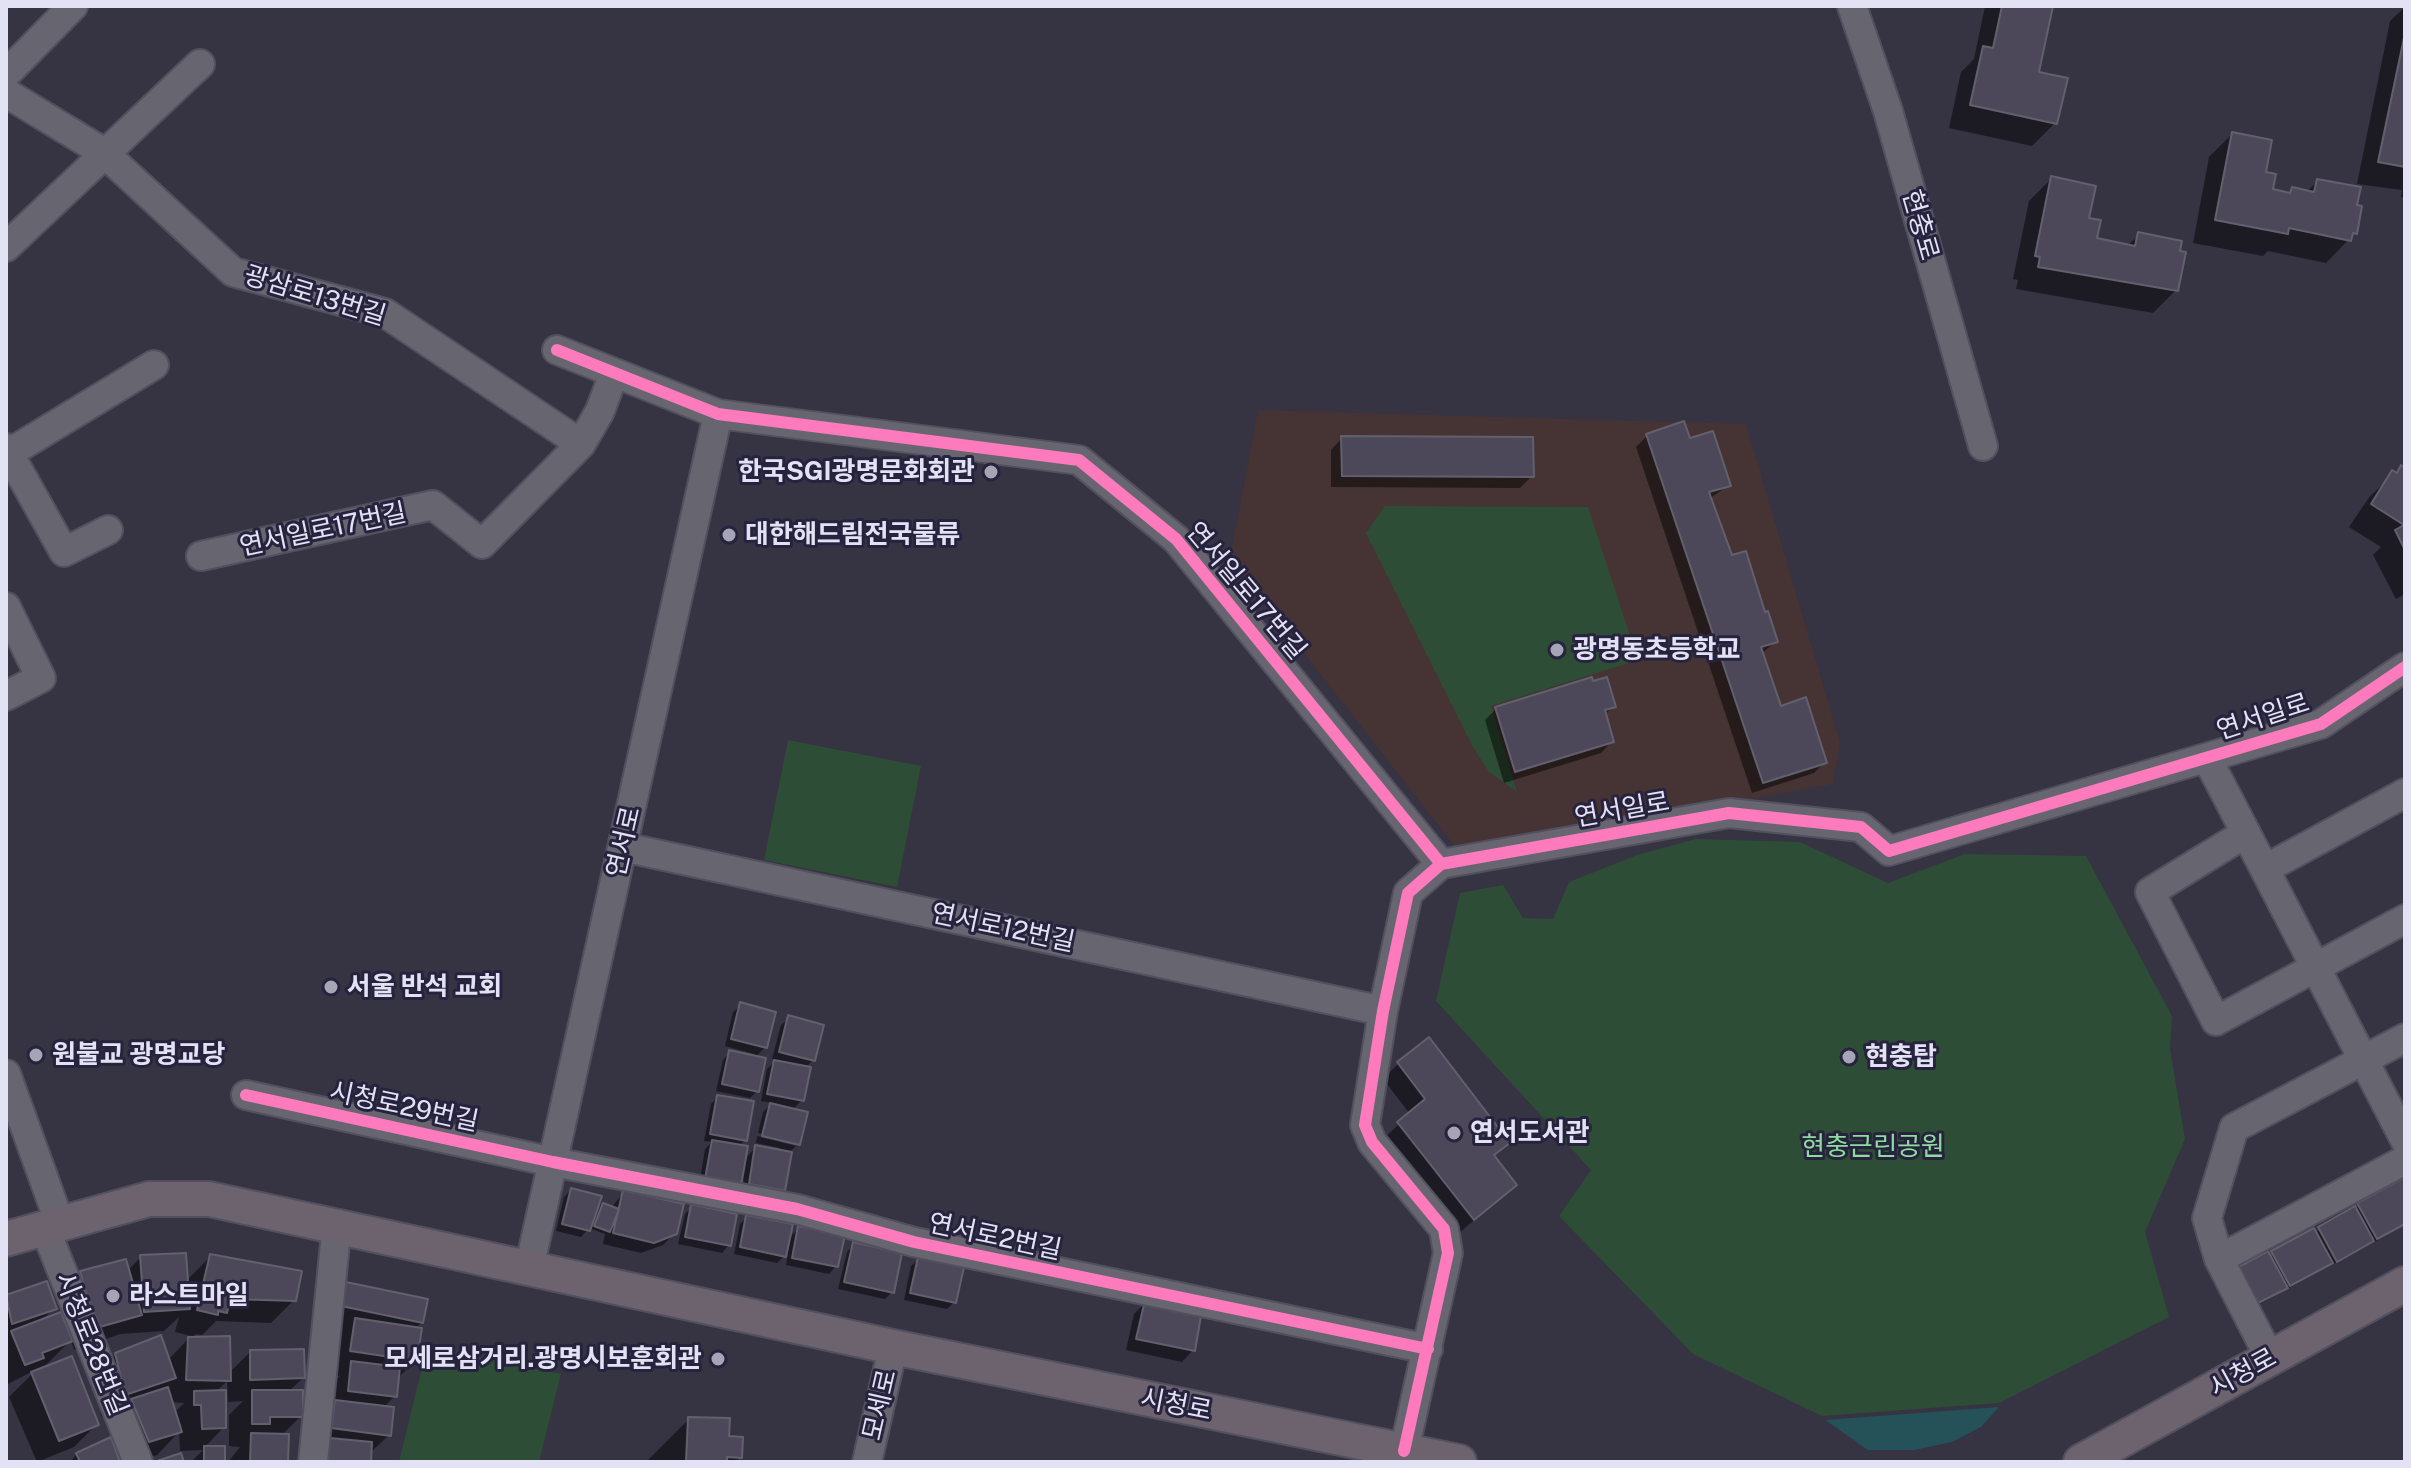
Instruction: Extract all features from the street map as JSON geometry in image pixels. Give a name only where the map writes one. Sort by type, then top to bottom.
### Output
[{"type":"main road","name":"시청로","points":[[6,1239],[52,1223],[149,1199],[194,1199],[337,1224],[529,1269],[893,1347],[1459,1462]]},
{"type":"main road","name":"시청로","points":[[2081,1462],[2405,1284]]},
{"type":"street","points":[[6,74],[73,6]]},
{"type":"street","name":"현충로","points":[[1852,6],[1888,111],[1983,446]]},
{"type":"street","points":[[6,247],[103,152],[200,64]]},
{"type":"street","name":"광삼로13번길","points":[[12,106],[103,152],[233,272],[385,313],[581,444]]},
{"type":"street","name":"연서일로17번길","points":[[557,350],[718,414],[1079,460],[1176,539],[1441,864]]},
{"type":"street","points":[[108,530],[64,552],[7,452],[154,365]]},
{"type":"street","points":[[581,444],[600,411],[614,373]]},
{"type":"street","name":"연서로","points":[[529,1269],[718,414]]},
{"type":"street","name":"연서일로17번길","points":[[201,556],[433,505],[482,544],[581,444]]},
{"type":"street","points":[[6,607],[41,678],[6,696]]},
{"type":"street","name":"연서일로","points":[[1441,864],[1729,813],[1861,827],[1889,851],[2321,724],[2405,667]]},
{"type":"street","points":[[2207,758],[2405,1140]]},
{"type":"street","points":[[2265,869],[2405,793]]},
{"type":"street","points":[[2246,833],[2150,892],[2216,1021],[2405,919]]},
{"type":"street","name":"연서로12번길","points":[[623,847],[1383,1011]]},
{"type":"street","points":[[1404,1451],[1448,1253],[1444,1229],[1372,1142],[1365,1125],[1383,1011],[1408,893],[1441,864]]},
{"type":"street","points":[[2270,1358],[2219,1259],[2207,1218],[2234,1128],[2405,1038]]},
{"type":"street","points":[[6,1074],[52,1223]]},
{"type":"street","name":"시청로29번길","points":[[246,1095],[553,1162]]},
{"type":"street","points":[[2219,1259],[2405,1160]]},
{"type":"street","name":"연서로2번길","points":[[553,1162],[797,1209],[914,1242],[1428,1349]]},
{"type":"street","name":"시청로28번길","points":[[52,1223],[138,1462]]},
{"type":"street","points":[[313,1462],[337,1224]]},
{"type":"street","name":"모세로","points":[[867,1462],[893,1347]]},
{"type":"shaded area","name":"광명동초등학교","points":[[1258,410],[1746,424],[1840,742],[1833,784],[1460,853],[1230,558]]},
{"type":"shaded area","points":[[1999,1407],[1981,1427],[1952,1442],[1914,1450],[1868,1450],[1825,1420]]},
{"type":"green space","points":[[1385,506],[1588,507],[1638,660],[1491,706],[1517,792],[1489,772],[1473,747],[1366,533]]},
{"type":"green space","points":[[788,740],[921,766],[897,887],[764,860]]},
{"type":"green space","name":"현충근린공원","points":[[1696,839],[1800,842],[1888,883],[1965,854],[2086,856],[2172,1016],[2170,1048],[2185,1139],[2145,1232],[2169,1317],[1999,1403],[1822,1416],[1693,1354],[1559,1216],[1591,1170],[1436,1001],[1460,893],[1503,885],[1523,918],[1553,919],[1569,882],[1637,855]]},
{"type":"green space","points":[[427,1347],[561,1374],[539,1462],[399,1462]]},
{"type":"building","points":[[2002,6],[2053,6],[2039,72],[2068,78],[2057,124],[1970,105],[1983,46],[1993,48]]},
{"type":"building","points":[[2405,33],[2405,167],[2378,162]]},
{"type":"building","points":[[2232,132],[2272,140],[2266,172],[2276,174],[2273,189],[2290,193],[2292,187],[2314,192],[2317,179],[2361,187],[2357,205],[2362,206],[2357,234],[2353,233],[2351,241],[2289,228],[2288,234],[2215,220]]},
{"type":"building","points":[[2051,176],[2096,186],[2089,218],[2101,220],[2097,238],[2135,246],[2138,232],[2182,241],[2180,251],[2186,252],[2178,291],[2038,267],[2040,257],[2035,256]]},
{"type":"building","points":[[1684,421],[1690,438],[1713,431],[1731,486],[1709,492],[1732,555],[1746,551],[1765,612],[1768,611],[1778,642],[1761,647],[1781,706],[1806,697],[1827,763],[1763,783],[1646,434]]},
{"type":"building","points":[[1341,436],[1533,437],[1534,477],[1342,476]]},
{"type":"building","points":[[2401,465],[2405,468],[2405,550],[2395,530],[2404,525],[2371,504],[2392,470],[2397,473]]},
{"type":"building","points":[[1592,677],[1593,681],[1607,677],[1616,707],[1605,710],[1614,742],[1515,772],[1495,707]]},
{"type":"building","points":[[740,1002],[776,1012],[767,1048],[731,1039]]},
{"type":"building","points":[[788,1015],[824,1025],[815,1061],[779,1052]]},
{"type":"building","name":"연서도서관","points":[[1429,1037],[1510,1143],[1494,1155],[1517,1185],[1474,1220],[1397,1122],[1425,1099],[1397,1062]]},
{"type":"building","points":[[729,1050],[766,1058],[759,1092],[722,1084]]},
{"type":"building","points":[[774,1060],[811,1067],[804,1101],[767,1094]]},
{"type":"building","points":[[717,1095],[754,1101],[747,1141],[710,1134]]},
{"type":"building","points":[[770,1103],[808,1112],[800,1145],[762,1136]]},
{"type":"building","points":[[712,1140],[748,1146],[741,1186],[705,1179]]},
{"type":"building","points":[[755,1145],[792,1152],[785,1191],[749,1184]]},
{"type":"building","points":[[2405,1177],[2405,1224],[2377,1239],[2357,1203]]},
{"type":"building","points":[[571,1188],[602,1196],[590,1231],[562,1224]]},
{"type":"building","points":[[623,1190],[684,1204],[677,1234],[654,1243],[613,1233]]},
{"type":"building","points":[[603,1203],[619,1209],[610,1232],[594,1226]]},
{"type":"building","points":[[691,1204],[737,1214],[731,1246],[685,1237]]},
{"type":"building","points":[[2355,1206],[2374,1241],[2337,1262],[2318,1227]]},
{"type":"building","points":[[746,1215],[793,1224],[786,1257],[740,1247]]},
{"type":"building","points":[[798,1226],[845,1235],[838,1267],[792,1258]]},
{"type":"building","points":[[2314,1228],[2333,1263],[2290,1286],[2271,1251]]},
{"type":"building","points":[[853,1242],[902,1253],[894,1293],[844,1282]]},
{"type":"building","points":[[2268,1251],[2288,1288],[2252,1306],[2233,1270]]},
{"type":"building","points":[[186,1253],[190,1309],[144,1312],[140,1255]]},
{"type":"building","points":[[210,1254],[302,1271],[296,1301],[230,1299],[227,1313],[218,1311],[218,1315],[197,1310]]},
{"type":"building","points":[[918,1257],[964,1267],[956,1303],[910,1293]]},
{"type":"building","points":[[126,1259],[142,1315],[96,1328],[80,1271]]},
{"type":"building","points":[[47,1281],[57,1309],[12,1324],[6,1295]]},
{"type":"building","points":[[346,1282],[428,1299],[423,1323],[341,1306]]},
{"type":"building","points":[[1145,1300],[1202,1310],[1195,1351],[1136,1339]]},
{"type":"building","points":[[61,1312],[73,1341],[42,1353],[44,1358],[25,1365],[11,1331]]},
{"type":"building","points":[[355,1318],[422,1328],[417,1361],[350,1351]]},
{"type":"building","points":[[161,1335],[176,1378],[125,1395],[115,1353]]},
{"type":"building","points":[[230,1336],[231,1381],[186,1380],[188,1337]]},
{"type":"building","points":[[304,1349],[305,1378],[250,1380],[250,1350]]},
{"type":"building","points":[[72,1356],[99,1425],[59,1441],[31,1372]]},
{"type":"building","points":[[351,1361],[400,1367],[397,1397],[348,1391]]},
{"type":"building","points":[[168,1387],[182,1432],[149,1442],[131,1399]]},
{"type":"building","points":[[226,1390],[226,1428],[202,1429],[201,1405],[194,1405],[194,1391]]},
{"type":"building","points":[[252,1390],[303,1390],[303,1417],[270,1417],[270,1424],[252,1424]]},
{"type":"building","points":[[335,1400],[394,1407],[391,1436],[331,1428]]},
{"type":"building","points":[[688,1417],[730,1418],[729,1436],[743,1437],[742,1458],[727,1457],[727,1462],[686,1462]]},
{"type":"building","points":[[251,1433],[289,1434],[288,1462],[250,1462]]},
{"type":"building","points":[[111,1437],[120,1462],[80,1462],[76,1453]]},
{"type":"building","points":[[330,1438],[372,1442],[371,1462],[327,1462]]},
{"type":"building","points":[[204,1446],[225,1446],[225,1462],[204,1462]]},
{"type":"building","points":[[181,1453],[184,1462],[154,1462]]},
{"type":"cycle path","points":[[557,350],[718,414],[1079,460],[1176,539],[1441,864]]},
{"type":"cycle path","points":[[1404,1451],[1448,1253],[1444,1229],[1372,1142],[1365,1125],[1383,1011],[1408,893],[1441,864],[1729,813],[1861,827],[1889,851],[2321,724],[2405,667]]},
{"type":"cycle path","points":[[246,1095],[553,1162],[797,1209],[914,1242],[1428,1349]]},
{"type":"place","name":"한국SGI광명문화회관","points":[[991,472]]},
{"type":"place","name":"대한해드림전국물류","points":[[729,535]]},
{"type":"place","name":"광명동초등학교","points":[[1557,650]]},
{"type":"place","name":"서울 반석 교회","points":[[331,987]]},
{"type":"place","name":"원불교 광명교당","points":[[36,1055]]},
{"type":"place","name":"현충탑","points":[[1849,1057]]},
{"type":"place","name":"연서도서관","points":[[1454,1133]]},
{"type":"place","name":"라스트마일","points":[[113,1296]]},
{"type":"place","name":"모세로삼거리.광명시보훈회관","points":[[718,1359]]}]
